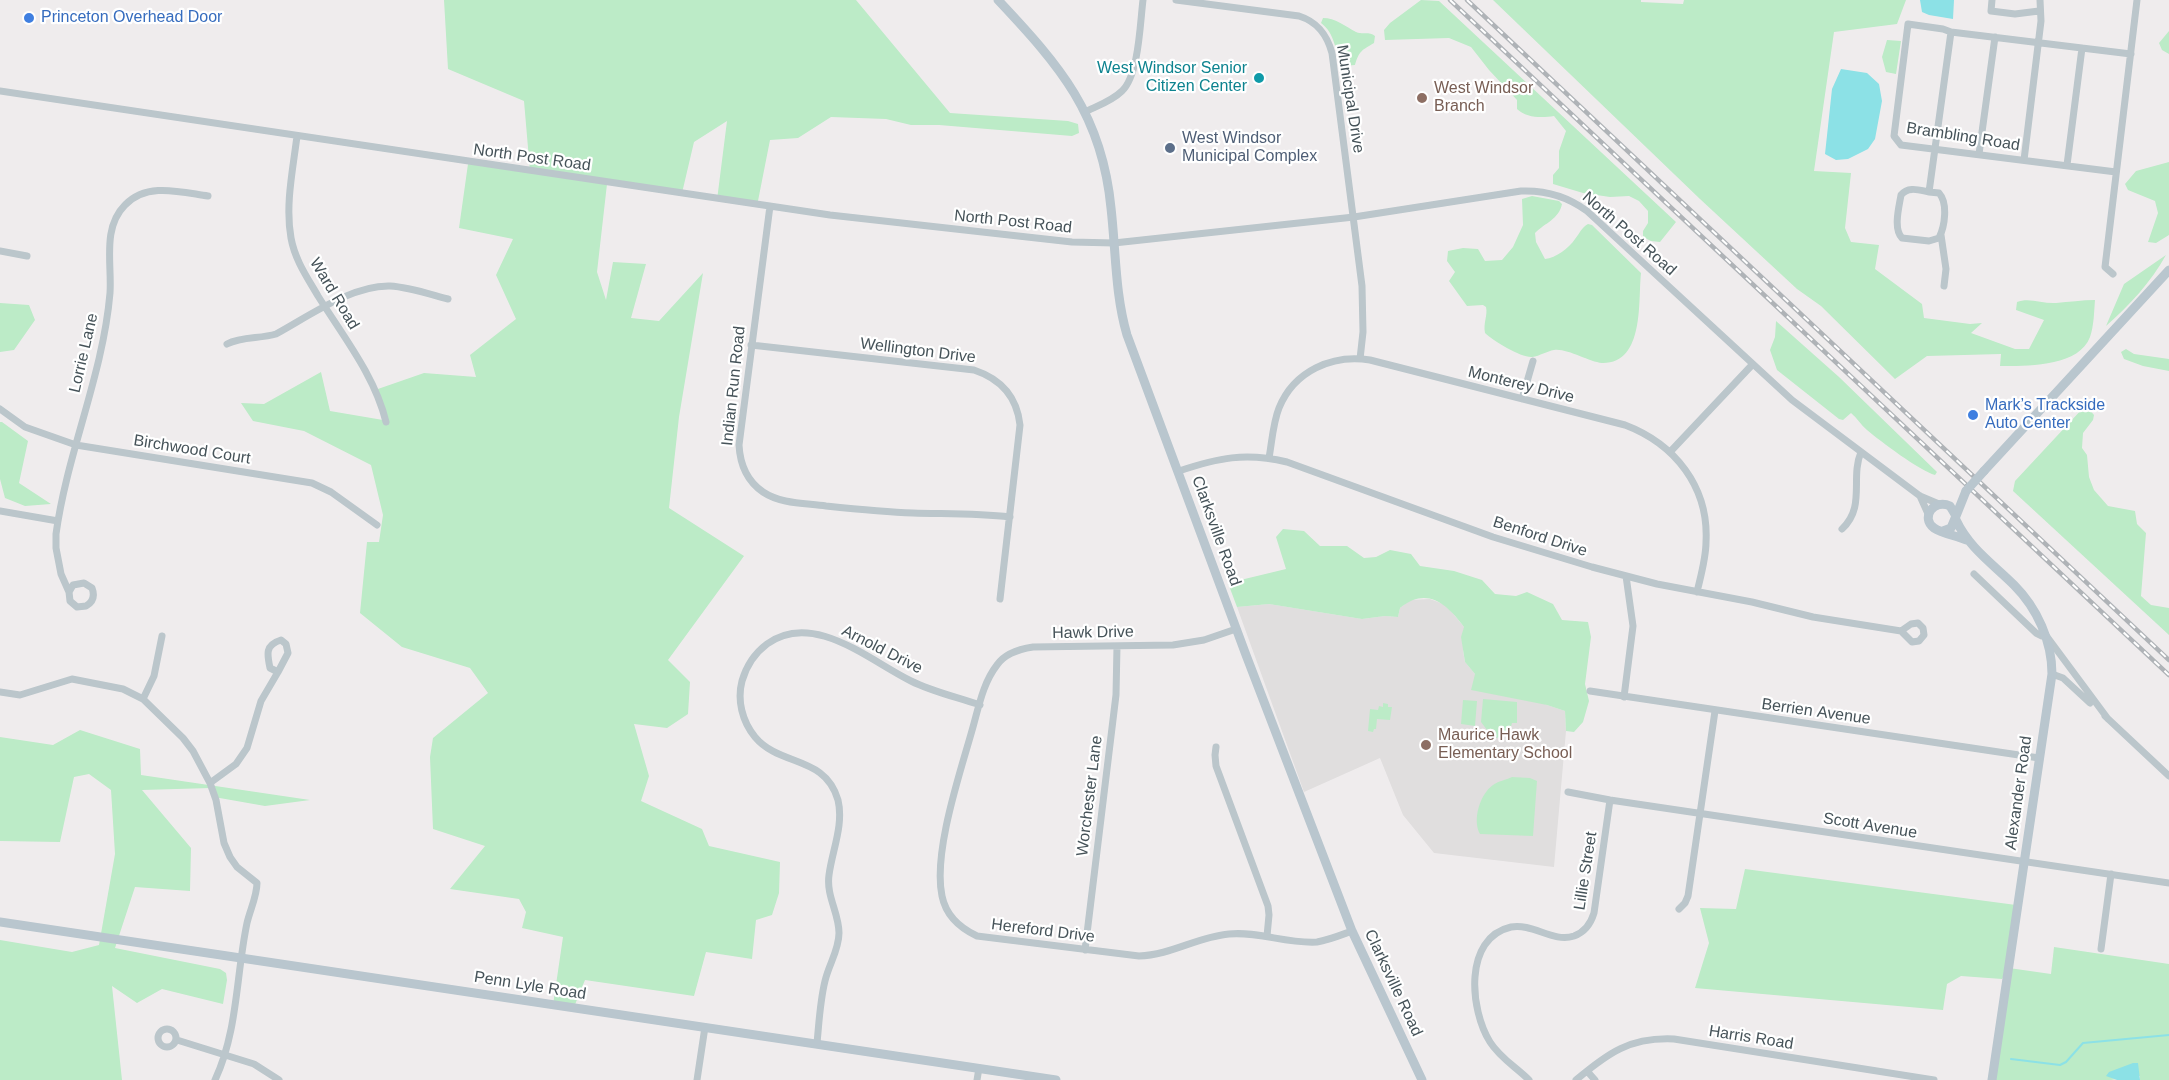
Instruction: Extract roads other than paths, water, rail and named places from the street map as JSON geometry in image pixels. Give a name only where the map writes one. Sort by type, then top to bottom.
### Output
[{"type":"street","name":"Clarksville Road","points":[[998,0],[1060,70],[1085,112],[1105,168],[1112,208],[1117,294],[1122,316],[1236,629],[1352,931],[1422,1080]]},
{"type":"street","points":[[1085,112],[1120,93],[1129,82],[1143,0]]},
{"type":"street","name":"Municipal Drive","points":[[1176,0],[1299,16],[1311,21],[1325,34],[1332,53],[1364,306],[1360,359]]},
{"type":"street","points":[[1992,0],[1991,11],[2015,14],[2039,11]]},
{"type":"street","points":[[2024,160],[2041,21],[2040,0]]},
{"type":"street","points":[[2113,274],[2105,267],[2137,0]]},
{"type":"street","name":"Brambling Road","points":[[1951,32],[1943,28],[1908,24],[1894,136],[1901,145],[2116,172]]},
{"type":"street","points":[[1929,192],[1951,32],[2131,54]]},
{"type":"street","points":[[1979,154],[1995,37]]},
{"type":"street","points":[[2067,165],[2082,48]]},
{"type":"street","name":"North Post Road","points":[[0,91],[770,206],[984,234],[1072,242],[1114,243],[1354,217],[1521,191],[1556,194],[1587,211],[1752,365],[1806,412],[1920,496],[1942,504]]},
{"type":"street","name":"Ward Road","points":[[297,136],[289,212],[291,238],[300,266],[372,383],[386,422]]},
{"type":"street","points":[[1941,235],[1936,240],[1929,241],[1904,238],[1898,235],[1902,193],[1910,189],[1939,193],[1944,202],[1941,235],[1946,269],[1944,286]]},
{"type":"street","name":"Lorrie Lane","points":[[69,592],[58,562],[56,548],[58,521],[107,316],[111,233],[117,215],[129,201],[155,190],[208,196]]},
{"type":"street","name":"Indian Run Road","points":[[770,206],[739,445],[745,472],[763,492],[782,501],[883,512],[964,513],[1010,517]]},
{"type":"street","points":[[0,251],[27,256]]},
{"type":"street","points":[[1966,491],[1951,528],[1943,531],[1934,528],[1929,516],[1932,508],[1966,491],[2169,270]]},
{"type":"street","points":[[227,344],[239,339],[276,334],[355,292],[378,286],[404,288],[448,299]]},
{"type":"street","name":"Wellington Drive","points":[[751,345],[974,370],[992,378],[1006,389],[1019,415],[1020,434],[1000,599]]},
{"type":"street","name":"Monterey Drive","points":[[1269,458],[1279,408],[1288,392],[1299,379],[1327,363],[1338,360],[1360,359],[1625,425],[1648,436],[1670,452],[1694,483],[1705,516],[1706,544],[1697,592]]},
{"type":"street","points":[[1522,399],[1533,361]]},
{"type":"street","points":[[1670,452],[1752,365]]},
{"type":"street","name":"Birchwood Court","points":[[0,409],[25,427],[76,445],[312,483],[331,492],[377,525]]},
{"type":"street","points":[[1842,529],[1853,516],[1858,460],[1861,452]]},
{"type":"street","name":"Benford Drive","points":[[1179,471],[1236,456],[1269,458],[1287,462],[1519,545],[1626,576],[1814,617],[1901,631]]},
{"type":"street","name":"North Post Road","points":[[1920,496],[1929,516]]},
{"type":"street","points":[[1942,504],[1953,508],[1956,518]]},
{"type":"street","points":[[0,511],[58,521]]},
{"type":"street","name":"Alexander Road","points":[[1956,518],[1966,540],[2021,593],[2045,634],[2051,655],[2052,674],[1992,1080]]},
{"type":"street","name":"Alexander Road","points":[[1943,531],[1966,540]]},
{"type":"street","points":[[1974,574],[2030,629],[2039,635],[2045,634],[2108,719]]},
{"type":"street","points":[[1624,697],[1633,627],[1626,576]]},
{"type":"street","name":"Hawk Drive","points":[[980,705],[993,670],[998,663],[1013,652],[1033,647],[1189,643],[1236,629]]},
{"type":"street","name":"Arnold Drive","points":[[817,1043],[825,981],[835,955],[839,934],[837,915],[828,886],[839,825],[839,807],[833,788],[820,772],[804,762],[771,751],[750,730],[740,699],[746,670],[756,654],[771,641],[788,634],[809,633],[858,651],[916,683],[980,705]]},
{"type":"street","points":[[143,699],[154,676],[162,636]]},
{"type":"street","name":"Worchester Lane","points":[[1084,950],[1116,695],[1117,646]]},
{"type":"street","points":[[210,783],[236,765],[248,748],[261,701],[278,672]]},
{"type":"street","points":[[2052,674],[2063,678],[2169,776]]},
{"type":"street","points":[[0,692],[20,694],[72,679],[123,689],[143,699],[183,738],[202,767],[218,808],[224,843],[230,857],[237,867],[257,883],[247,923],[232,1026],[214,1080]]},
{"type":"street","name":"Berrien Avenue","points":[[1590,691],[2039,758]]},
{"type":"street","name":"Hereford Drive","points":[[980,705],[948,820],[942,866],[941,887],[944,904],[948,913],[961,927],[977,936],[1151,956],[1216,936],[1242,934],[1317,942],[1352,931]]},
{"type":"street","points":[[1678,909],[1685,903],[1688,896],[1715,711]]},
{"type":"street","points":[[1216,747],[1216,766],[1268,906],[1267,936]]},
{"type":"street","name":"Scott Avenue","points":[[1568,792],[1700,814],[2169,883]]},
{"type":"street","name":"Lillie Street","points":[[1529,1080],[1506,1062],[1490,1043],[1483,1030],[1474,994],[1479,958],[1492,937],[1506,929],[1530,927],[1567,938],[1586,929],[1594,913],[1610,800]]},
{"type":"street","points":[[2100,949],[2111,874]]},
{"type":"street","name":"Penn Lyle Road","points":[[0,922],[1056,1080]]},
{"type":"street","points":[[697,1080],[705,1027]]},
{"type":"street","name":"Harris Road","points":[[1576,1080],[1605,1056],[1623,1047],[1635,1042],[1661,1038],[1934,1080]]},
{"type":"street","points":[[177,1040],[254,1064],[279,1080]]},
{"type":"street","points":[[977,1080],[979,1068]]},
{"type":"street","points":[[1587,1071],[1595,1080]]},
{"type":"water","points":[[1920,0],[1954,0],[1953,19],[1922,12]]},
{"type":"water","points":[[1841,69],[1867,73],[1879,84],[1882,101],[1875,139],[1868,149],[1848,159],[1836,160],[1825,154],[1832,89]]},
{"type":"water","points":[[2138,1063],[2140,1080],[2117,1080],[2106,1076],[2109,1072]]},
{"type":"waterway","points":[[2011,1059],[2060,1065],[2066,1062],[2083,1043],[2169,1035]]},
{"type":"railway","points":[[1450,0],[2169,675]]},
{"type":"railway","points":[[1467,0],[2169,660]]},
{"type":"place","name":"Princeton Overhead Door","points":[[29,18]]},
{"type":"place","name":"West Windsor Senior Citizen Center","points":[[1259,78]]},
{"type":"place","name":"West Windsor Branch","points":[[1422,98]]},
{"type":"place","name":"West Windsor Municipal Complex","points":[[1170,148]]},
{"type":"place","name":"Mark’s Trackside Auto Center","points":[[1973,415]]},
{"type":"place","name":"Maurice Hawk Elementary School","points":[[1426,745]]}]
